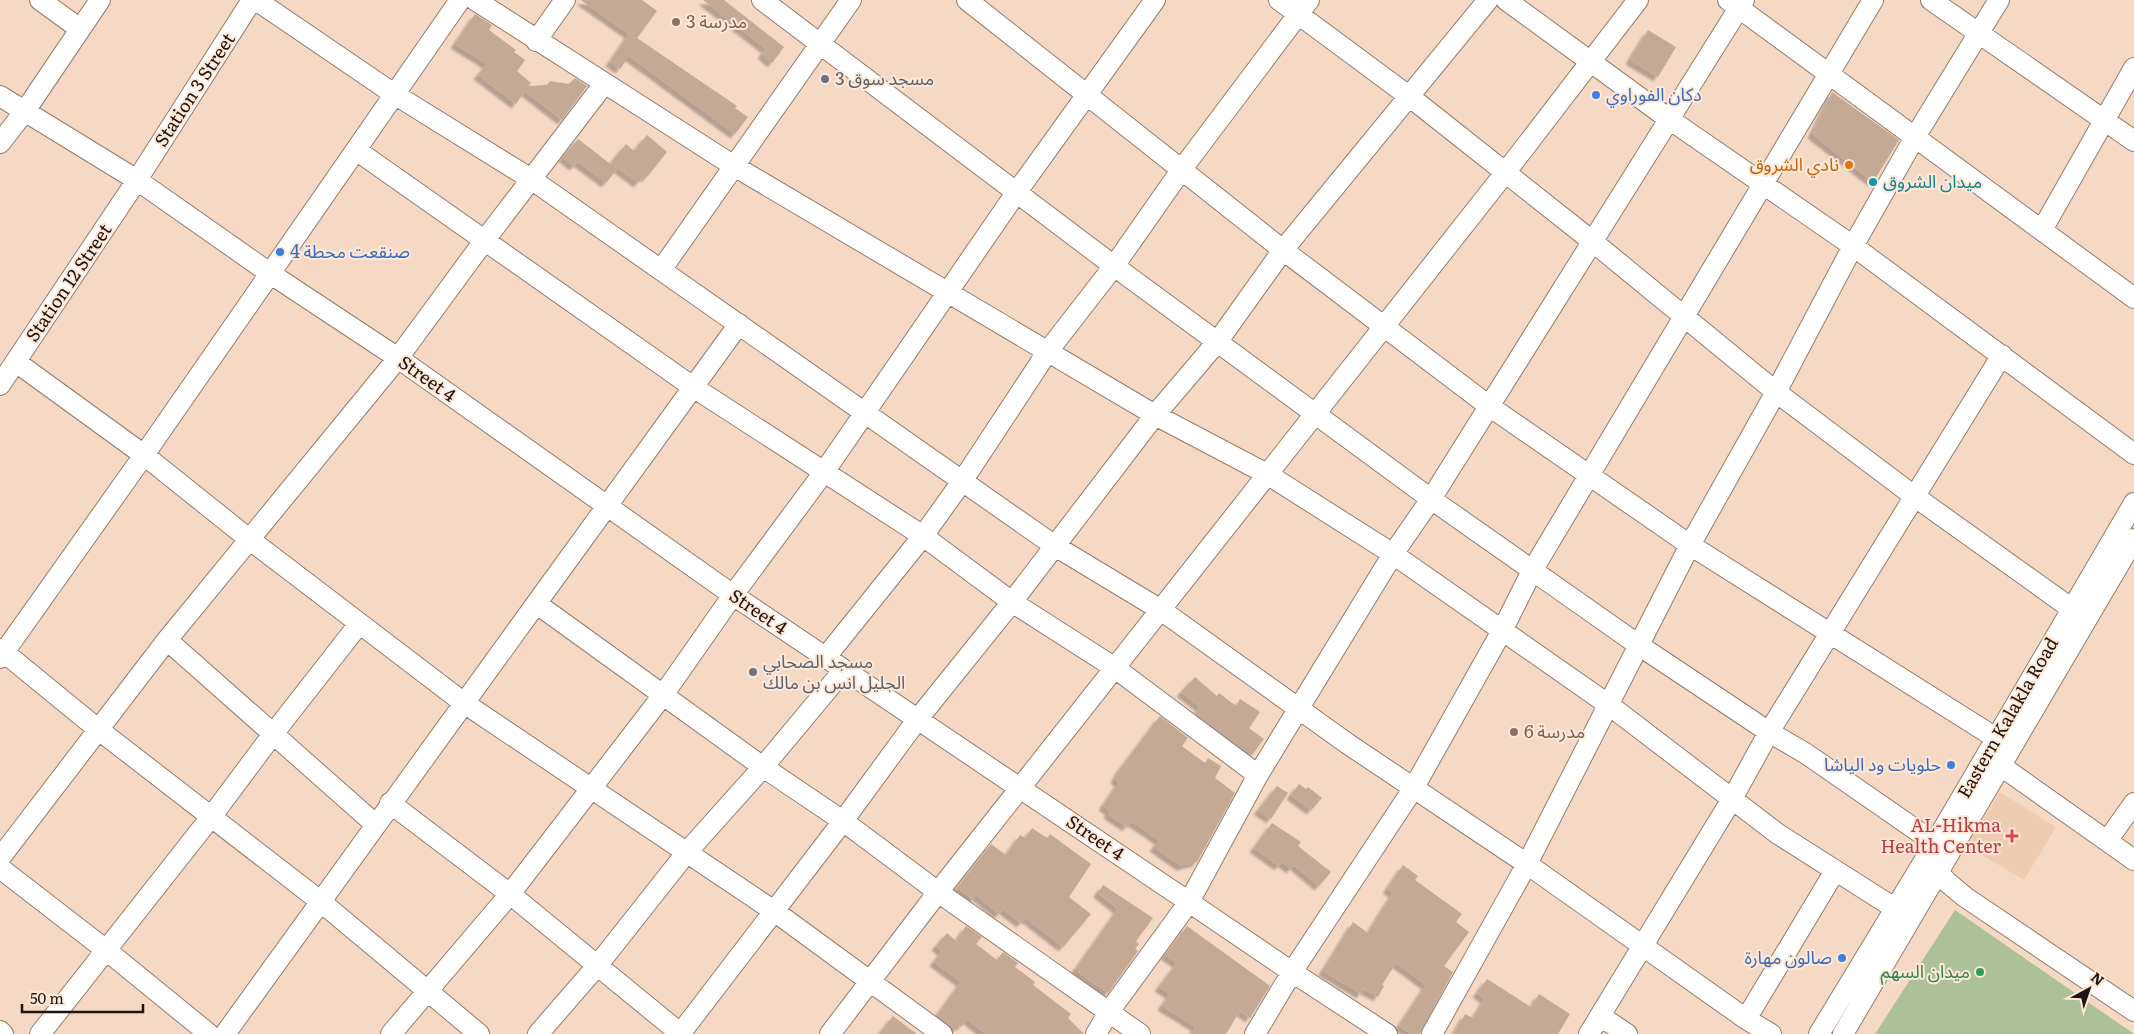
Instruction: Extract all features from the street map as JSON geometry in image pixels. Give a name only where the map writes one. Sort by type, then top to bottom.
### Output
[{"type":"street","points":[[40,0],[80,29]]},
{"type":"street","points":[[0,143],[25,112],[100,0]]},
{"type":"street","name":"Station 3 Street","points":[[137,180],[252,0]]},
{"type":"street","points":[[256,0],[394,94],[531,179],[1056,546],[1162,610],[1298,709],[1413,789],[1528,864],[1771,1034]]},
{"type":"street","points":[[460,0],[144,455],[1,653],[320,901],[479,1034]]},
{"type":"street","points":[[475,0],[536,41],[734,166],[1155,415],[1267,474],[1393,554],[1609,705],[1778,834],[1896,909]]},
{"type":"street","points":[[536,41],[565,0]]},
{"type":"street","points":[[762,0],[1016,193],[1431,499],[1640,646],[1769,732],[1805,752],[1935,843]]},
{"type":"street","points":[[661,270],[822,44],[851,0]]},
{"type":"street","points":[[967,0],[1283,250],[1489,406],[1690,544],[1996,738]]},
{"type":"street","points":[[392,1034],[510,894],[663,695],[733,595],[824,472],[1016,193],[1155,0]]},
{"type":"street","points":[[1279,0],[1304,8],[1505,174],[1592,241],[1776,392],[1914,496],[2072,609]]},
{"type":"street","points":[[390,803],[510,894],[680,1034],[843,821],[917,720],[1056,546],[1155,415],[1218,341],[1283,250],[1488,0]]},
{"type":"street","points":[[1506,0],[1669,119],[1853,246],[2134,454]]},
{"type":"street","points":[[830,1034],[938,892],[1505,174],[1638,0]]},
{"type":"street","points":[[1255,1034],[1292,972],[1413,789],[1532,571],[1873,0]]},
{"type":"street","points":[[1932,0],[2134,141]]},
{"type":"street","points":[[1432,1034],[1528,864],[1690,544],[1776,392],[1853,246],[1915,137],[1999,0]]},
{"type":"street","points":[[1096,1034],[1108,1013],[1189,902],[1258,775],[1298,709],[1393,554],[1431,499],[1669,119],[1737,3],[1830,74],[2134,298]]},
{"type":"street","points":[[825,658],[923,536],[963,480],[1048,351],[1114,266],[1182,169],[1304,8]]},
{"type":"street","points":[[2042,230],[2103,119],[2134,68]]},
{"type":"street","points":[[0,858],[167,640],[398,358],[484,241],[604,84]]},
{"type":"street","name":"Street 4","points":[[0,96],[137,180],[271,274],[398,358],[843,671],[1387,1034]]},
{"type":"street","points":[[356,150],[693,387],[923,536],[1012,602],[1114,668],[1258,775]]},
{"type":"street","name":"Station 12 Street","points":[[0,385],[137,180]]},
{"type":"street","points":[[225,1034],[390,803],[537,604],[739,324]]},
{"type":"street","points":[[1590,1034],[1732,799],[1769,732],[2002,355]]},
{"type":"street","points":[[16,362],[144,455],[249,539],[464,703],[774,911],[942,1034]]},
{"type":"street","name":"Eastern Kalakla Road","points":[[1819,1034],[1896,909],[2134,503]]},
{"type":"street","name":"Eastern Kalakla Road","points":[[1843,1034],[2133,543]]},
{"type":"street","points":[[537,604],[763,767],[843,821],[938,892],[1140,1034]]},
{"type":"street","points":[[40,1034],[211,817],[272,734],[359,624]]},
{"type":"street","points":[[167,640],[375,824]]},
{"type":"street","points":[[538,1034],[597,966],[687,852],[763,767],[843,671]]},
{"type":"street","points":[[2001,766],[2134,860]]},
{"type":"street","points":[[2107,841],[2134,803]]},
{"type":"street","points":[[0,868],[106,950],[208,1034]]},
{"type":"street","points":[[1746,1018],[1835,871]]},
{"type":"street","points":[[1939,873],[1946,882],[1965,897],[2134,1011]]},
{"type":"street","points":[[1600,1016],[1627,1034]]},
{"type":"street","points":[[0,1031],[3,1034]]},
{"type":"shaded area","name":"AL-Hikma Health Center","points":[[2000,792],[2056,827],[2024,880],[1967,846]]},
{"type":"green space","name":"ميدان السهم","points":[[1955,910],[2134,1034],[1875,1034]]},
{"type":"building","points":[[581,0],[642,0],[657,11],[637,38],[737,106],[735,108],[748,117],[735,134],[629,56],[620,69],[610,62],[629,34]]},
{"type":"building","points":[[703,0],[724,0],[784,47],[772,63],[762,54],[766,49]]},
{"type":"building","points":[[475,14],[492,25],[489,30],[516,50],[514,52],[525,60],[517,71],[531,83],[529,86],[547,85],[550,81],[569,84],[575,78],[587,86],[562,120],[525,91],[516,104],[478,75],[487,64],[455,44]]},
{"type":"building","points":[[1648,30],[1676,47],[1658,77],[1630,60]]},
{"type":"building","points":[[1832,92],[1899,140],[1873,182],[1812,134]]},
{"type":"building","points":[[647,135],[667,152],[646,178],[644,176],[638,183],[611,163],[626,144],[634,151]]},
{"type":"building","points":[[578,139],[617,169],[606,183],[578,162],[574,166],[563,157]]},
{"type":"building","points":[[1195,677],[1217,696],[1219,693],[1236,706],[1240,699],[1260,712],[1249,728],[1264,739],[1252,755],[1195,713],[1200,707],[1181,692]]},
{"type":"building","points":[[1160,716],[1188,738],[1182,746],[1205,763],[1208,758],[1221,766],[1215,778],[1235,793],[1197,862],[1181,866],[1154,847],[1159,840],[1134,823],[1130,822],[1127,827],[1108,814],[1110,811],[1103,806],[1119,782],[1115,779],[1120,769]]},
{"type":"building","points":[[1299,784],[1306,789],[1308,787],[1322,798],[1311,810],[1291,795]]},
{"type":"building","points":[[1277,786],[1288,793],[1271,819],[1258,810]]},
{"type":"building","points":[[1272,823],[1301,842],[1298,846],[1331,872],[1319,886],[1294,865],[1291,869],[1282,862],[1279,866],[1254,848]]},
{"type":"building","points":[[1032,828],[1047,838],[1050,834],[1091,864],[1069,897],[1091,914],[1063,947],[1026,918],[1021,923],[1003,909],[999,914],[976,895],[973,899],[957,888],[991,844],[1006,855],[1020,835],[1025,838]]},
{"type":"building","points":[[1403,865],[1418,876],[1415,880],[1462,914],[1456,922],[1469,932],[1444,966],[1453,972],[1420,1034],[1411,1034],[1399,1026],[1426,985],[1396,963],[1382,985],[1384,986],[1378,997],[1364,989],[1361,994],[1323,971],[1353,922],[1368,933],[1393,893],[1387,889]]},
{"type":"building","points":[[1103,885],[1153,918],[1136,941],[1139,944],[1135,949],[1138,951],[1108,993],[1075,970],[1118,909],[1098,893]]},
{"type":"building","points":[[966,926],[982,937],[976,944],[997,960],[1003,952],[1018,963],[1015,967],[1035,982],[1033,985],[1071,1014],[1068,1018],[1084,1034],[986,1034],[967,1019],[956,1030],[937,1015],[961,982],[934,962],[942,951],[936,946],[947,933],[956,941]]},
{"type":"building","points":[[1187,926],[1270,986],[1250,1018],[1240,1011],[1226,1034],[1191,1034],[1196,1027],[1162,1006],[1170,994],[1159,987],[1177,963],[1165,955]]},
{"type":"building","points":[[1487,979],[1531,1007],[1539,994],[1570,1014],[1558,1034],[1454,1034],[1465,1014],[1473,1018],[1485,999],[1477,993]]},
{"type":"building","points":[[893,1016],[917,1034],[879,1034]]},
{"type":"place","name":"مدرسة 3","points":[[676,22]]},
{"type":"place","name":"مسجد سوق 3","points":[[825,79]]},
{"type":"place","name":"دكان الفوراوي","points":[[1596,95]]},
{"type":"place","name":"نادي الشروق","points":[[1849,165]]},
{"type":"place","name":"ميدان الشروق","points":[[1873,182]]},
{"type":"place","name":"صنقعت محطة 4","points":[[280,252]]},
{"type":"place","name":"مسجد الصحابي الجليل انس بن مالك","points":[[753,672]]},
{"type":"place","name":"مدرسة 6","points":[[1514,732]]},
{"type":"place","name":"حلويات ود الياشا","points":[[1951,765]]},
{"type":"place","name":"AL-Hikma Health Center","points":[[2012,836]]},
{"type":"place","name":"صالون مهارة","points":[[1842,958]]},
{"type":"place","name":"ميدان السهم","points":[[1980,972]]}]
